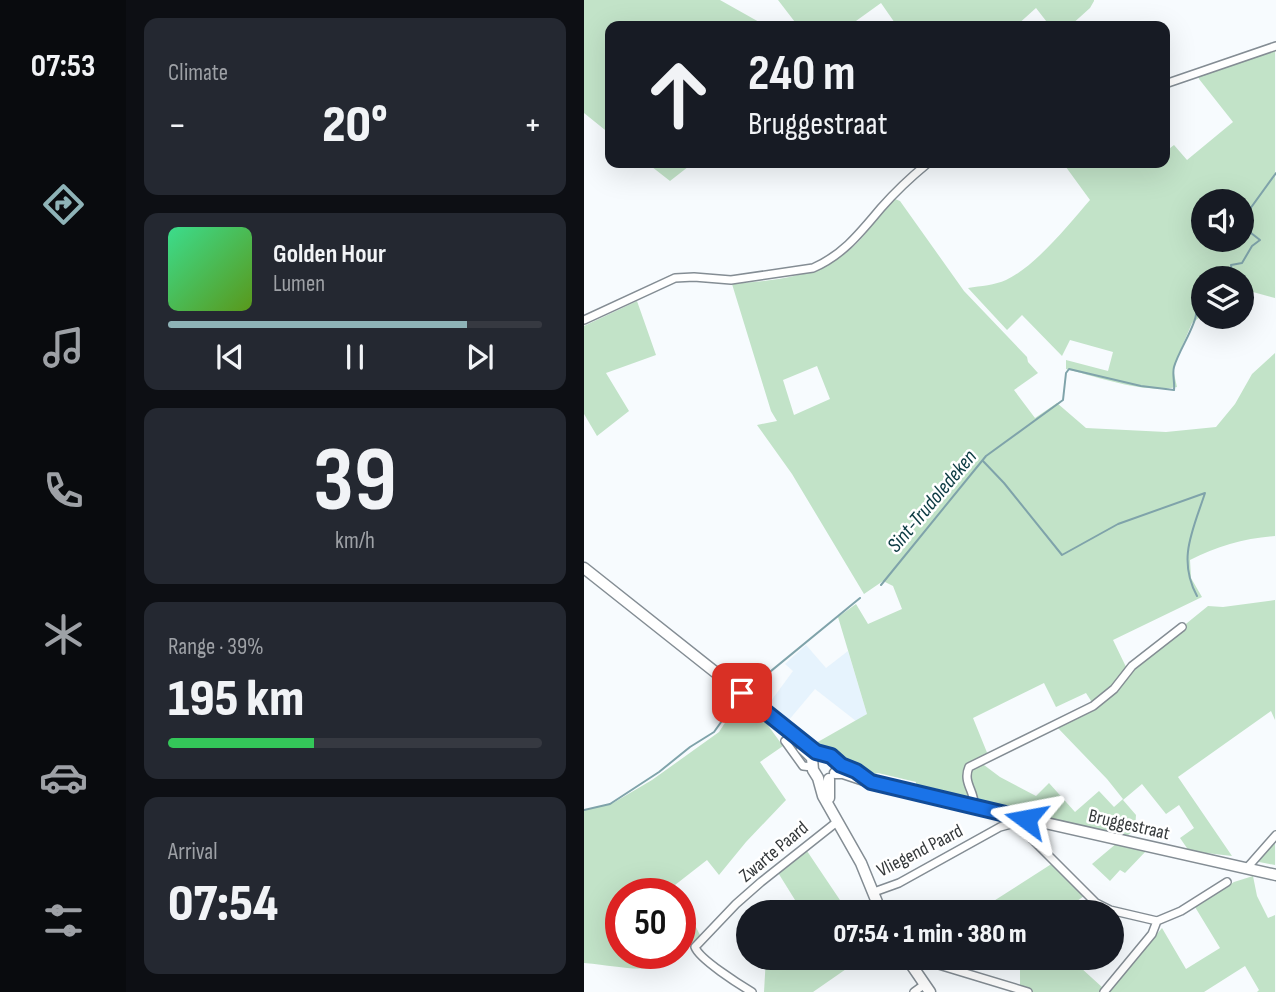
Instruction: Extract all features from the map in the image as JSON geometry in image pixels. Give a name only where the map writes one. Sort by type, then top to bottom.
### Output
[{"type":"main road","points":[[584,568],[791,733],[815,762],[830,773],[823,796],[862,863],[877,900]]},
{"type":"main road","name":"Bruggestraat","points":[[815,762],[831,756],[830,773],[843,773],[974,807],[1275,875]]},
{"type":"main road","points":[[910,970],[922,990]]},
{"type":"street","points":[[1170,82],[1275,46]]},
{"type":"street","points":[[584,320],[675,278],[731,280],[813,268],[853,242],[882,206],[923,168]]},
{"type":"street","points":[[974,807],[975,799],[966,778],[970,767],[1093,706],[1114,690],[1132,666],[1182,627]]},
{"type":"street","points":[[791,733],[785,741],[803,766],[815,762]]},
{"type":"street","name":"Zwarte Paard","points":[[752,992],[700,955],[695,947],[744,897],[838,821]]},
{"type":"street","name":"Vliegend Paard","points":[[874,892],[899,883],[1000,827],[1013,824],[1020,827],[1096,903],[1110,910],[1157,921]]},
{"type":"street","points":[[1246,869],[1275,835]]},
{"type":"street","points":[[1104,992],[1152,934],[1157,921],[1181,911],[1227,882]]},
{"type":"street","points":[[955,970],[1028,992]]},
{"type":"shaded area","points":[[806,645],[826,668],[848,651],[867,714],[856,721],[815,689],[788,721],[768,705],[793,671],[785,664]]},
{"type":"green space","points":[[584,0],[720,0],[757,21],[605,21],[605,130],[584,113]]},
{"type":"green space","points":[[778,0],[1094,0],[1090,8],[1076,21],[1046,21],[1036,8],[1022,21],[894,21],[881,3],[856,21],[794,21]]},
{"type":"green space","points":[[1275,47],[1275,298],[1254,292],[1254,266],[1191,266],[1191,325],[1173,369],[1177,387],[1164,389],[1136,386],[1066,369],[1066,360],[1108,371],[1113,352],[1070,340],[1062,356],[1022,315],[1007,330],[968,288],[997,283],[1017,274],[1051,244],[1090,200],[1067,168],[1170,168],[1170,148],[1174,145],[1187,160],[1233,122],[1198,75]]},
{"type":"green space","points":[[653,168],[687,168],[670,181]]},
{"type":"green space","points":[[895,199],[900,201],[964,291],[1027,357],[1038,373],[1014,390],[1035,418],[1057,403],[1086,428],[1166,432],[1216,427],[1235,404],[1252,374],[1275,353],[1275,536],[1231,544],[1190,560],[1191,578],[1202,597],[1113,640],[1127,669],[1111,690],[1093,704],[1086,693],[1056,707],[1044,683],[973,718],[988,755],[967,767],[973,800],[934,788],[916,787],[916,782],[878,773],[872,775],[834,750],[816,743],[867,714],[838,617],[856,604],[868,624],[902,609],[893,586],[883,581],[864,594],[792,474],[757,425],[777,421],[771,411],[732,284],[784,278],[831,262],[859,241]],"holes":[[[817,366],[830,399],[794,415],[783,380]]]},
{"type":"green space","points":[[637,301],[656,355],[606,373],[629,411],[597,436],[584,414],[584,326]]},
{"type":"green space","points":[[1275,600],[1275,720],[1271,711],[1178,777],[1232,856],[1189,851],[1180,838],[1194,828],[1179,805],[1166,814],[1142,784],[1123,800],[1136,815],[1135,829],[1127,836],[978,801],[969,783],[968,771],[980,762],[1000,777],[1036,796],[1049,783],[1075,812],[1099,791],[1114,807],[1123,799],[1055,725],[1087,710],[1134,666],[1208,606],[1223,607]]},
{"type":"green space","points":[[741,698],[759,713],[783,746],[760,762],[786,800],[719,875],[707,860],[684,878],[605,878],[605,965],[584,963],[584,810],[613,803],[652,780],[719,732]]},
{"type":"green space","points":[[1275,839],[1275,865],[1254,861]]},
{"type":"green space","points":[[1117,843],[1147,850],[1125,873],[1120,870],[1110,881],[1092,864]]},
{"type":"green space","points":[[805,848],[840,900],[795,900],[777,871]]},
{"type":"green space","points":[[1053,863],[1084,896],[1078,900],[995,900]]},
{"type":"green space","points":[[1253,876],[1257,896],[1268,918],[1275,915],[1275,992],[1257,992],[1259,990],[1245,966],[1204,992],[1108,992],[1162,928],[1186,969],[1220,948],[1195,907],[1234,882]]},
{"type":"green space","points":[[765,970],[845,970],[813,992],[764,992]]},
{"type":"green space","points":[[1020,970],[1083,970],[1103,988],[1100,992],[1033,992],[1020,987]]},
{"type":"waterway","name":"Sint-Trudoledeken","points":[[1254,203],[1276,173]]},
{"type":"waterway","name":"Sint-Trudoledeken","points":[[1254,235],[1260,240],[1254,244]]},
{"type":"waterway","name":"Sint-Trudoledeken","points":[[1231,266],[1242,263],[1248,252]]},
{"type":"waterway","name":"Sint-Trudoledeken","points":[[881,585],[986,456],[1063,400],[1066,373],[1069,369],[1141,386],[1174,390],[1173,370],[1191,329]]},
{"type":"waterway","points":[[983,461],[1062,555],[1118,524],[1205,493],[1189,544],[1188,570],[1197,596]]},
{"type":"waterway","name":"Sint-Trudoledeken","points":[[749,689],[860,598]]},
{"type":"waterway","name":"Sint-Trudoledeken","points":[[584,810],[610,804],[714,732],[739,697]]},
{"type":"route","points":[[742,693],[816,752],[831,756],[836,762],[851,768],[871,782],[1026,819]]}]
